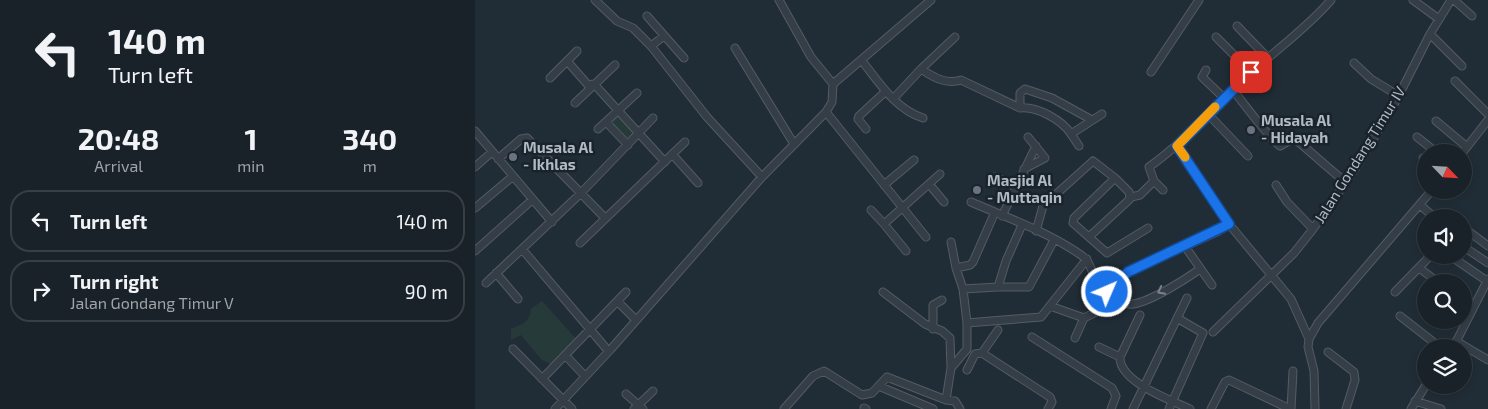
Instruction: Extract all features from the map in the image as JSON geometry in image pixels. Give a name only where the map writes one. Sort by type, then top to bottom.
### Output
[{"type":"street","points":[[595,0],[617,21],[633,28],[651,46],[707,117],[762,177]]},
{"type":"street","points":[[555,409],[762,177],[826,112],[832,102],[833,84],[811,57],[779,0]]},
{"type":"street","points":[[833,84],[931,0]]},
{"type":"street","points":[[1151,72],[1199,0]]},
{"type":"street","points":[[1163,190],[1154,181],[1149,167],[1177,146],[1251,72],[1314,19],[1331,0]]},
{"type":"street","points":[[1413,0],[1439,19]]},
{"type":"street","points":[[1452,0],[1472,16]]},
{"type":"street","name":"Jalan Gondang Timur IV","points":[[1213,332],[1294,253],[1313,229],[1399,96],[1430,34],[1452,0]]},
{"type":"street","points":[[647,16],[684,58]]},
{"type":"street","points":[[1237,26],[1268,58]]},
{"type":"street","points":[[1430,34],[1462,66]]},
{"type":"street","points":[[651,46],[664,36]]},
{"type":"street","points":[[893,99],[955,37]]},
{"type":"street","points":[[1217,37],[1251,72]]},
{"type":"street","points":[[735,48],[794,144]]},
{"type":"street","points":[[550,78],[577,51]]},
{"type":"street","points":[[861,60],[893,99],[903,108],[923,118]]},
{"type":"street","points":[[567,61],[588,85],[594,84]]},
{"type":"street","points":[[1354,63],[1371,80],[1399,96]]},
{"type":"street","points":[[575,103],[615,65]]},
{"type":"street","points":[[921,69],[943,81],[954,82],[961,80],[1020,108],[1026,107],[1065,125],[1079,146]]},
{"type":"street","points":[[1206,70],[1202,77],[1224,98]]},
{"type":"street","points":[[1455,81],[1488,114]]},
{"type":"street","points":[[594,84],[665,162]]},
{"type":"street","points":[[1020,108],[1020,93],[1025,89],[1052,98],[1092,120]]},
{"type":"street","points":[[1233,90],[1252,111],[1274,142],[1279,146],[1294,138],[1345,182]]},
{"type":"street","points":[[866,129],[858,119],[859,116],[886,91]]},
{"type":"street","points":[[598,129],[637,93]]},
{"type":"street","points":[[826,112],[926,237]]},
{"type":"street","points":[[1071,134],[1102,114]]},
{"type":"street","points":[[1208,114],[1248,156]]},
{"type":"street","points":[[486,283],[552,222],[653,118]]},
{"type":"street","points":[[1470,144],[1488,120]]},
{"type":"street","points":[[1436,121],[1459,144]]},
{"type":"street","points":[[606,122],[628,145]]},
{"type":"street","points":[[475,131],[552,222]]},
{"type":"street","points":[[1024,168],[1045,160],[1028,137]]},
{"type":"street","points":[[1417,137],[1426,144]]},
{"type":"street","points":[[498,159],[521,138],[527,138],[605,218]]},
{"type":"street","points":[[580,243],[685,142]]},
{"type":"street","points":[[1003,216],[1036,146]]},
{"type":"street","points":[[1177,146],[1229,224],[1291,299],[1309,339]]},
{"type":"street","points":[[475,167],[492,152]]},
{"type":"street","points":[[673,154],[698,183]]},
{"type":"street","points":[[884,184],[914,160]]},
{"type":"street","points":[[1037,232],[1043,206],[1093,161],[1115,178],[1129,192],[1131,197]]},
{"type":"street","points":[[884,224],[940,174]]},
{"type":"street","points":[[475,208],[512,177]]},
{"type":"street","points":[[995,177],[1016,186]]},
{"type":"street","points":[[1115,178],[1072,220],[1107,253],[1148,228]]},
{"type":"street","points":[[1090,236],[1131,197],[1140,194],[1154,181]]},
{"type":"street","points":[[929,184],[945,202]]},
{"type":"street","points":[[1276,185],[1287,202],[1313,229]]},
{"type":"street","points":[[1315,409],[1314,371],[1308,347],[1309,339],[1319,323],[1425,199]]},
{"type":"street","points":[[475,251],[532,200]]},
{"type":"street","points":[[971,202],[1022,224],[1087,259],[1097,283],[1107,292],[1128,304],[1136,303],[1186,279],[1200,269]]},
{"type":"street","points":[[1420,205],[1425,209]]},
{"type":"street","points":[[871,210],[906,251]]},
{"type":"street","points":[[956,268],[970,265],[973,262],[995,212]]},
{"type":"street","points":[[999,286],[1006,261],[1022,224]]},
{"type":"street","points":[[1107,292],[1128,272],[1183,245],[1217,232],[1229,224]]},
{"type":"street","points":[[1472,234],[1488,246]]},
{"type":"street","points":[[963,289],[999,286],[1029,288],[1054,240]]},
{"type":"street","points":[[951,242],[956,268],[963,289],[967,324],[967,349],[951,368]]},
{"type":"street","points":[[1183,245],[1213,286]]},
{"type":"street","points":[[522,249],[605,347]]},
{"type":"street","points":[[1472,252],[1488,262]]},
{"type":"street","points":[[967,324],[1041,317],[1087,259]]},
{"type":"street","points":[[1395,292],[1423,264]]},
{"type":"street","points":[[1458,339],[1487,280],[1463,264]]},
{"type":"street","points":[[1419,268],[1427,274]]},
{"type":"street","points":[[496,273],[518,300]]},
{"type":"street","points":[[542,379],[626,292]]},
{"type":"street","points":[[883,292],[933,329],[942,331],[950,338],[951,368],[946,400]]},
{"type":"street","points":[[1133,409],[1187,298]]},
{"type":"street","points":[[933,329],[933,305],[942,300]]},
{"type":"street","points":[[1075,338],[1084,318],[1120,300]]},
{"type":"street","points":[[618,302],[633,316]]},
{"type":"street","points":[[1050,306],[1084,318]]},
{"type":"street","points":[[1140,315],[1120,357],[1121,366],[1128,376],[1144,387],[1190,409]]},
{"type":"street","points":[[1400,316],[1429,339]]},
{"type":"street","points":[[1169,409],[1203,333],[1177,318]]},
{"type":"street","points":[[982,353],[998,330]]},
{"type":"street","points":[[1032,337],[1111,388],[1116,396],[1111,409]]},
{"type":"street","points":[[1099,347],[1120,357]]},
{"type":"street","points":[[513,349],[572,409]]},
{"type":"street","points":[[1327,352],[1355,372],[1355,380],[1345,409]]},
{"type":"street","points":[[1472,352],[1488,360]]},
{"type":"street","points":[[967,370],[975,354],[982,353],[1050,397],[1052,402],[1048,409]]},
{"type":"street","points":[[566,356],[582,373]]},
{"type":"street","points":[[784,409],[813,376],[824,371],[862,395],[872,393],[887,377],[946,400],[955,401],[959,409]]},
{"type":"street","points":[[1211,409],[1225,382],[1229,380],[1291,409],[1293,371]]},
{"type":"street","points":[[881,386],[933,409]]},
{"type":"street","points":[[627,394],[638,408],[653,390]]},
{"type":"street","points":[[1411,409],[1420,394]]},
{"type":"street","points":[[1415,401],[1441,409]]},
{"type":"green space","points":[[617,114],[637,133],[630,140],[610,121]]},
{"type":"green space","points":[[542,301],[578,341],[552,365],[541,359],[521,335],[511,340],[511,329],[525,322],[529,317],[531,309]]},
{"type":"slow traffic","points":[[1185,157],[1177,146],[1215,107]]},
{"type":"place","name":"Musala Al - Hidayah","points":[[1251,130]]},
{"type":"place","name":"Musala Al - Ikhlas","points":[[513,157]]},
{"type":"place","name":"Masjid Al - Muttaqin","points":[[977,190]]},
{"type":"route","points":[[1107,292],[1128,272],[1178,247],[1217,232],[1229,224],[1177,146],[1251,72]]}]
